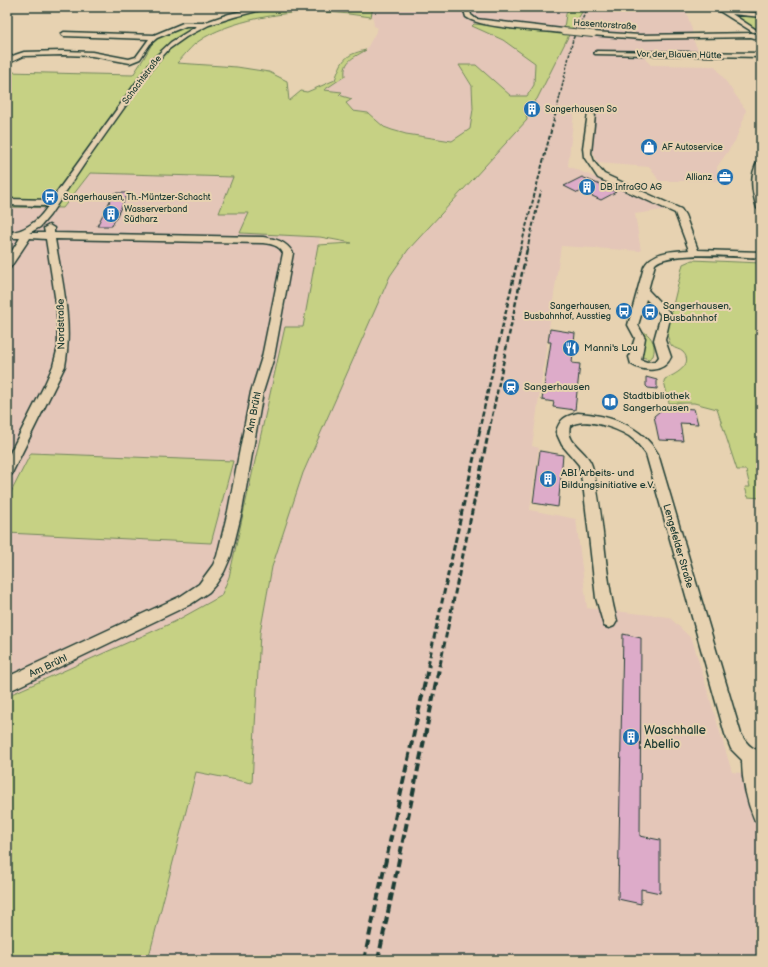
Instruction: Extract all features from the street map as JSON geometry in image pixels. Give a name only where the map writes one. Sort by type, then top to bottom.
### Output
[{"type":"street","name":"Schachtstraße","points":[[10,235],[35,227],[46,215],[93,145],[162,52],[177,40],[204,25],[237,14],[269,7]]},
{"type":"street","name":"Hasentorstraße","points":[[466,7],[468,16],[479,22],[593,34],[632,37],[756,32]]},
{"type":"street","points":[[716,7],[756,32],[761,38]]},
{"type":"street","points":[[726,12],[761,15]]},
{"type":"street","points":[[7,62],[24,54],[63,53],[92,54],[130,61],[138,58],[147,44],[154,37],[185,24],[204,25]]},
{"type":"street","points":[[64,34],[154,37]]},
{"type":"street","name":"Vor der Blauen Hütte","points":[[597,53],[761,55]]},
{"type":"street","points":[[591,115],[588,154],[595,168],[601,176],[678,211],[681,215],[695,254]]},
{"type":"street","points":[[761,163],[756,177],[758,200],[761,208]]},
{"type":"street","points":[[7,202],[53,203]]},
{"type":"street","name":"Nordstraße","points":[[7,470],[51,384],[59,366],[63,347],[62,310],[51,235],[46,215]]},
{"type":"street","name":"Schachtstraße","points":[[10,235],[51,235]]},
{"type":"street","points":[[7,266],[27,235]]},
{"type":"street","name":"Am Brühl","points":[[7,685],[186,600],[204,588],[216,574],[224,556],[229,536],[257,392],[268,357],[288,255],[284,246],[266,240],[51,235]]},
{"type":"street","points":[[643,291],[666,314],[660,342],[665,356],[664,360],[660,364],[647,366],[635,361],[640,338],[634,325],[636,317],[643,291],[650,265],[655,260],[665,255],[761,255]]},
{"type":"street","name":"Lengefelder Straße","points":[[609,621],[603,598],[591,492],[585,464],[566,442],[562,432],[565,423],[580,416],[609,423],[629,431],[644,442],[652,454],[731,728],[738,745],[756,758],[750,776],[761,815]]},
{"type":"shaded area","points":[[373,7],[473,9],[473,7],[569,7],[566,14],[572,29],[585,7],[685,7],[692,30],[692,38],[702,57],[646,56],[647,61],[651,65],[715,66],[746,110],[735,141],[717,167],[717,181],[659,181],[650,167],[597,163],[593,151],[593,115],[574,113],[568,166],[669,209],[635,214],[641,251],[561,246],[532,446],[539,448],[530,510],[576,519],[587,608],[669,617],[692,639],[732,772],[761,775],[761,960],[148,960],[196,772],[251,783],[260,633],[272,567],[303,473],[373,312],[390,276],[408,250],[468,186],[504,144],[526,111],[537,99],[570,33],[473,26],[503,40],[535,63],[534,85],[527,96],[511,96],[476,66],[459,65],[472,86],[473,119],[470,129],[452,141],[406,134],[384,127],[368,113],[353,111],[346,103],[351,100],[339,95],[342,93],[323,90],[345,76],[344,69],[346,63],[366,50],[378,28],[374,26],[373,18],[371,17]]},
{"type":"shaded area","points":[[90,173],[234,177],[219,212],[250,213],[241,233],[320,237],[303,328],[285,327],[229,577],[221,596],[174,622],[125,645],[40,680],[7,696],[7,207],[63,208]]},
{"type":"green space","points":[[277,7],[373,7],[371,17],[335,12],[309,12],[258,18],[211,34],[190,48],[177,63],[237,67],[269,72],[287,81],[289,101],[301,91],[307,92],[335,80],[342,63],[348,56],[366,50],[354,57],[348,63],[346,66],[345,76],[324,90],[342,92],[339,95],[352,99],[346,103],[353,111],[368,113],[384,127],[406,134],[452,141],[470,129],[473,109],[472,86],[459,65],[476,65],[511,96],[527,96],[534,85],[535,63],[503,40],[472,26],[474,24],[570,33],[537,99],[526,111],[527,120],[408,250],[390,276],[303,473],[272,567],[260,633],[252,783],[196,772],[148,960],[7,960],[7,696],[174,622],[221,596],[229,577],[285,327],[303,327],[318,245],[352,243],[320,237],[240,233],[249,213],[219,213],[233,177],[90,173],[63,208],[7,207],[7,72],[133,75],[153,42],[160,36],[186,25],[205,27],[244,14]]},
{"type":"green space","points":[[569,7],[585,7],[572,29],[564,28],[566,14]]},
{"type":"green space","points":[[735,13],[761,15],[761,29],[755,28],[734,15]]},
{"type":"green space","points":[[692,260],[761,263],[761,498],[748,497],[745,487],[750,487],[746,470],[737,470],[717,409],[694,403],[669,403],[664,381],[682,369],[687,361],[683,352],[672,346],[666,334],[683,264]]},
{"type":"green space","points":[[644,332],[652,339],[654,346],[653,356],[649,359],[642,357],[645,341],[643,334]]},
{"type":"green space","points":[[31,453],[233,461],[211,543],[7,533],[7,500]]},
{"type":"building","name":"DB InfraGO AG","points":[[582,177],[616,192],[601,200],[581,191],[578,193],[564,186]]},
{"type":"building","name":"Wasserverband Südharz","points":[[114,193],[128,193],[112,226],[97,226]]},
{"type":"building","points":[[550,329],[575,333],[572,363],[580,364],[575,410],[553,407],[554,402],[542,400],[551,342],[548,342]]},
{"type":"building","points":[[646,377],[657,380],[657,389],[648,388],[646,386]]},
{"type":"building","points":[[665,407],[694,409],[698,424],[680,423],[683,441],[659,440],[654,416]]},
{"type":"building","name":"ABI Arbeits- und Bildungsinitiative e.V.","points":[[540,451],[563,455],[558,507],[533,503]]},
{"type":"building","name":"Waschhalle Abellio","points":[[623,634],[641,638],[640,836],[660,840],[660,893],[641,889],[641,904],[618,899]]},
{"type":"railway","points":[[557,109],[573,39],[588,7]]},
{"type":"railway","points":[[520,250],[557,108]]},
{"type":"railway","points":[[527,250],[541,191]]},
{"type":"railway","points":[[479,431],[520,249]]},
{"type":"railway","points":[[489,431],[527,249]]},
{"type":"railway","points":[[428,665],[480,430]]},
{"type":"railway","points":[[440,665],[489,430]]},
{"type":"railway","points":[[364,960],[429,664]]},
{"type":"railway","points":[[378,960],[440,664]]},
{"type":"place","name":"Sangerhausen So","points":[[532,109]]},
{"type":"place","name":"AF Autoservice","points":[[649,147]]},
{"type":"place","name":"Allianz","points":[[725,177]]},
{"type":"place","name":"DB InfraGO AG","points":[[587,187]]},
{"type":"place","name":"Sangerhausen, Th.-Müntzer-Schacht","points":[[50,197]]},
{"type":"place","name":"Wasserverband Südharz","points":[[111,214]]},
{"type":"place","name":"Sangerhausen, Busbahnhof, Ausstieg","points":[[624,311]]},
{"type":"place","name":"Sangerhausen, Busbahnhof","points":[[650,312]]},
{"type":"place","name":"Manni's Lou","points":[[571,348]]},
{"type":"place","name":"Sangerhausen","points":[[511,387]]},
{"type":"place","name":"Stadtbibliothek Sangerhausen","points":[[610,402]]},
{"type":"place","name":"ABI Arbeits- und Bildungsinitiative e.V.","points":[[548,479]]},
{"type":"place","name":"Waschhalle Abellio","points":[[631,737]]}]
